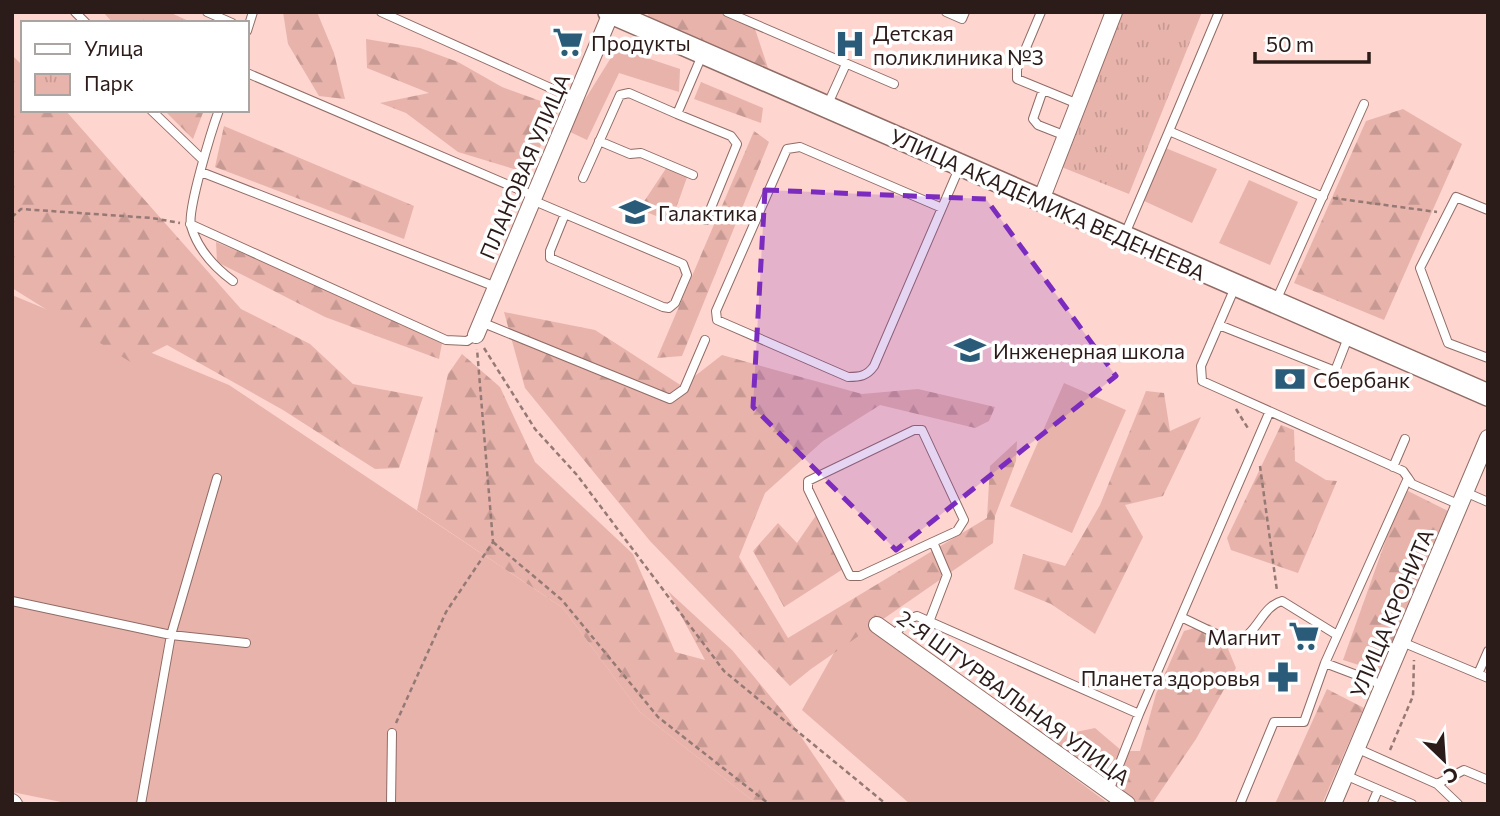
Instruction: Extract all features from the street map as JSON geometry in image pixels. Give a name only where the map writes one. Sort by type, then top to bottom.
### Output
[{"type":"street","points":[[1041,201],[1114,12]]},
{"type":"street","name":"ПЛАНОВАЯ УЛИЦА","points":[[479,329],[610,13]]},
{"type":"street","name":"УЛИЦА АКАДЕМИКА ВЕДЕНЕЕВА","points":[[610,13],[635,17],[703,53],[1488,395]]},
{"type":"street","name":"УЛИЦА КРОНИТА","points":[[1333,804],[1383,685],[1408,644],[1462,498],[1488,438]]},
{"type":"street","name":"2-Я ШТУРВАЛЬНАЯ УЛИЦА","points":[[877,625],[1127,804]]},
{"type":"lane","points":[[208,12],[228,21]]},
{"type":"lane","points":[[381,12],[575,99]]},
{"type":"lane","points":[[727,12],[894,84]]},
{"type":"lane","points":[[946,12],[962,19],[965,12]]},
{"type":"lane","points":[[1041,12],[1015,74],[1021,82],[1079,104]]},
{"type":"lane","points":[[1124,237],[1219,12]]},
{"type":"lane","points":[[677,114],[703,53]]},
{"type":"lane","points":[[827,107],[846,64]]},
{"type":"lane","points":[[248,73],[686,267],[687,275],[673,306],[663,307],[550,258],[550,251],[565,214]]},
{"type":"lane","points":[[1043,90],[1033,115],[1035,123],[1066,136]]},
{"type":"lane","points":[[583,178],[616,99],[624,93],[731,136],[737,144],[706,220]]},
{"type":"lane","points":[[1275,303],[1364,104]]},
{"type":"lane","points":[[152,112],[202,159]]},
{"type":"lane","points":[[218,112],[202,159],[190,225],[210,264],[233,281]]},
{"type":"lane","points":[[1169,131],[1322,197]]},
{"type":"lane","points":[[599,141],[630,154],[641,153],[693,175]]},
{"type":"lane","points":[[942,208],[800,147],[787,149],[716,311],[716,320],[848,377],[869,373],[942,208],[960,165]]},
{"type":"lane","points":[[201,172],[496,287]]},
{"type":"lane","points":[[1488,210],[1456,197],[1420,268],[1448,343],[1488,358]]},
{"type":"lane","points":[[190,225],[446,340],[467,341],[479,329],[670,399],[684,389],[705,340]]},
{"type":"lane","points":[[1236,285],[1199,374],[1209,387],[1403,471],[1412,484],[1488,502]]},
{"type":"lane","points":[[1219,325],[1335,371],[1349,335]]},
{"type":"lane","points":[[1109,791],[1139,714],[1269,413]]},
{"type":"lane","points":[[914,430],[922,430],[964,520],[957,530],[933,542],[860,576],[850,576],[808,489],[808,481],[914,430]]},
{"type":"lane","points":[[1393,467],[1405,439]]},
{"type":"lane","points":[[141,804],[171,635],[217,478]]},
{"type":"lane","points":[[1240,804],[1273,722],[1304,722],[1325,663],[1408,478]]},
{"type":"lane","points":[[929,622],[947,575],[933,542]]},
{"type":"lane","points":[[12,601],[171,635],[246,643]]},
{"type":"lane","points":[[1181,617],[1233,642],[1252,634],[1278,601],[1301,611],[1337,635]]},
{"type":"lane","points":[[894,636],[910,617],[929,622],[1139,714]]},
{"type":"lane","points":[[1408,644],[1488,678]]},
{"type":"lane","points":[[1478,674],[1488,651]]},
{"type":"lane","points":[[1325,663],[1383,685]]},
{"type":"lane","points":[[391,804],[392,733]]},
{"type":"lane","points":[[1356,748],[1437,784],[1458,804]]},
{"type":"lane","points":[[1437,784],[1464,770],[1488,780]]},
{"type":"lane","points":[[1345,775],[1412,804]]},
{"type":"lane","points":[[1372,804],[1378,790]]},
{"type":"path","points":[[1322,197],[1447,214]]},
{"type":"path","points":[[12,217],[21,209],[152,218],[190,225]]},
{"type":"path","points":[[392,733],[446,612],[493,542],[479,329]]},
{"type":"path","points":[[479,329],[534,429],[577,475],[724,671],[886,804]]},
{"type":"path","points":[[1226,394],[1257,441],[1278,601]]},
{"type":"path","points":[[493,542],[562,600],[658,717],[769,804]]},
{"type":"path","points":[[1386,761],[1413,696],[1408,644]]},
{"type":"highlighted area","points":[[765,190],[986,199],[1116,376],[896,550],[753,407]]},
{"type":"green space","points":[[103,12],[169,12],[189,21],[111,21]]},
{"type":"green space","points":[[283,12],[317,12],[334,53],[345,99],[319,96],[288,44]]},
{"type":"green space","points":[[647,12],[721,12],[755,29],[769,71],[655,32]]},
{"type":"green space","points":[[1119,12],[1202,12],[1129,194],[1059,166]]},
{"type":"green space","points":[[366,39],[420,48],[458,62],[502,87],[560,108],[527,173],[458,152],[406,113],[380,103],[429,93],[367,68]]},
{"type":"green space","points":[[617,48],[680,69],[679,92],[619,73],[587,140],[566,130]]},
{"type":"green space","points":[[12,55],[21,64],[21,112],[67,112],[241,309],[310,344],[353,384],[423,397],[399,468],[375,469],[283,410],[167,345],[132,363],[12,288]]},
{"type":"green space","points":[[701,82],[763,108],[761,123],[694,99]]},
{"type":"green space","points":[[1403,109],[1462,144],[1384,320],[1294,283],[1366,121]]},
{"type":"green space","points":[[166,112],[203,112],[193,139]]},
{"type":"green space","points":[[224,126],[414,206],[404,239],[215,167]]},
{"type":"green space","points":[[754,131],[769,142],[682,356],[657,358]]},
{"type":"green space","points":[[1163,147],[1217,169],[1192,223],[1142,200]]},
{"type":"green space","points":[[671,161],[690,169],[671,222],[639,209]]},
{"type":"green space","points":[[1249,180],[1298,202],[1270,265],[1219,243]]},
{"type":"green space","points":[[216,242],[443,338],[439,359],[325,317],[217,262]]},
{"type":"green space","points":[[12,295],[229,385],[563,608],[640,712],[757,804],[71,804],[12,792]]},
{"type":"green space","points":[[504,312],[595,330],[682,386],[722,355],[862,394],[918,389],[995,407],[989,421],[975,428],[880,405],[823,441],[765,493],[739,557],[788,638],[987,518],[990,466],[1017,441],[1016,461],[995,516],[993,543],[790,686],[650,541],[525,388]]},
{"type":"green space","points":[[462,354],[500,387],[535,462],[633,554],[675,652],[705,660],[668,591],[732,650],[789,719],[847,804],[757,804],[640,712],[563,608],[417,510],[448,374]]},
{"type":"green space","points":[[1064,383],[1126,410],[1072,533],[1010,506]]},
{"type":"green space","points":[[1146,391],[1164,393],[1170,431],[1201,417],[1163,496],[1125,505],[1143,537],[1095,634],[1051,604],[1014,589],[1023,554],[1065,566],[1100,505]]},
{"type":"green space","points":[[1281,425],[1294,430],[1295,461],[1326,480],[1337,481],[1298,573],[1231,550],[1227,538]]},
{"type":"green space","points":[[1404,489],[1448,511],[1381,672],[1343,660]]},
{"type":"green space","points":[[817,514],[843,569],[784,607],[753,551],[778,523],[797,543]]},
{"type":"green space","points":[[855,615],[1109,804],[910,804],[802,710]]},
{"type":"green space","points":[[1209,624],[1221,632],[1236,668],[1196,739],[1152,804],[1119,804],[1056,750],[1051,722],[1071,733],[1095,728],[1122,751],[1140,751],[1156,694],[1184,631]]},
{"type":"green space","points":[[1327,689],[1364,708],[1322,804],[1275,804]]},
{"type":"place","name":"Продукты","points":[[568,42]]},
{"type":"place","name":"Детская поликлиника №3","points":[[850,44]]},
{"type":"place","name":"Галактика","points":[[635,212]]},
{"type":"place","name":"Инженерная школа","points":[[970,350]]},
{"type":"place","name":"Сбербанк","points":[[1290,379]]},
{"type":"place","name":"Магнит","points":[[1304,636]]},
{"type":"place","name":"Планета здоровья","points":[[1283,677]]}]
